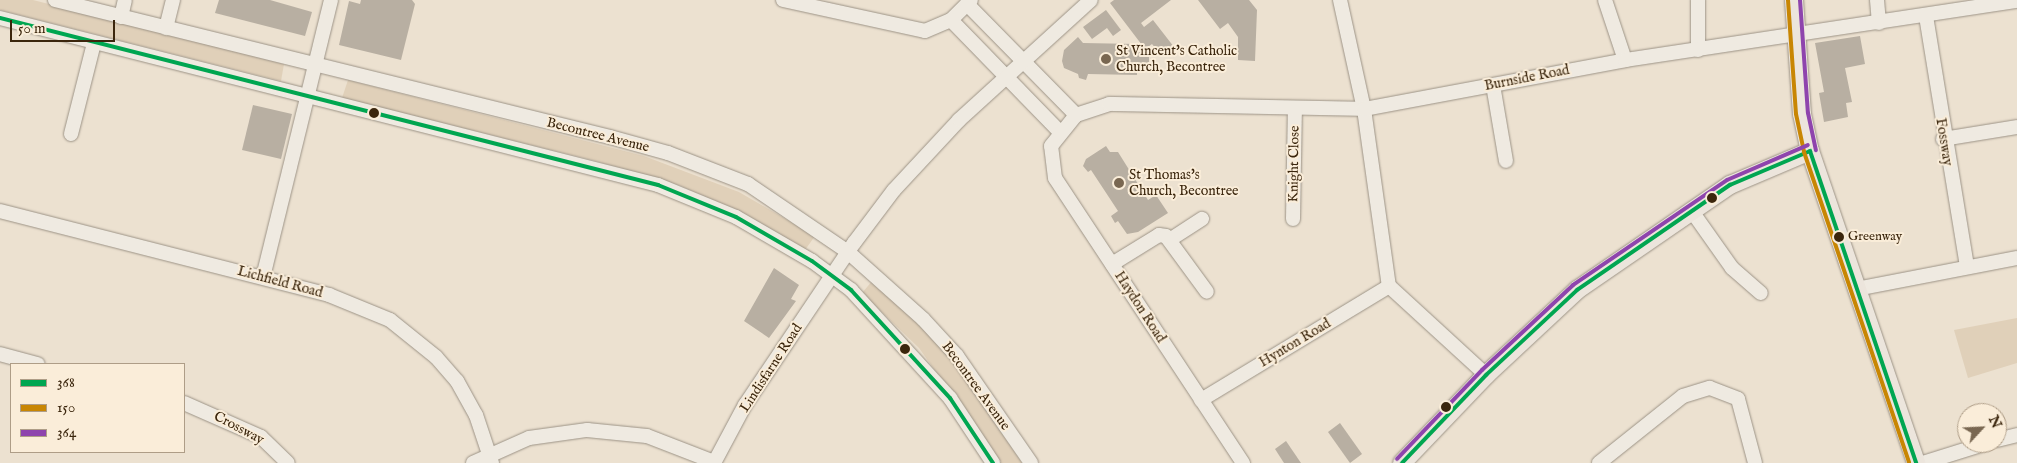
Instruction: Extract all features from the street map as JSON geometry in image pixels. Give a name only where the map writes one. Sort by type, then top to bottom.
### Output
[{"type":"main road","points":[[1794,0],[1802,114],[1810,151],[1916,463]]},
{"type":"main road","points":[[1402,463],[1486,375],[1577,290],[1691,210],[1754,173],[1810,151]]},
{"type":"street","name":"Becontree Avenue","points":[[55,0],[676,156],[748,184],[848,252],[923,319],[956,356],[1031,463]]},
{"type":"street","points":[[121,17],[125,0]]},
{"type":"street","points":[[166,28],[173,0]]},
{"type":"street","points":[[263,277],[331,0]]},
{"type":"street","points":[[783,0],[911,31],[925,32],[950,20],[969,2],[1022,61],[1076,116]]},
{"type":"street","name":"Lindisfarne Road","points":[[714,462],[745,405],[832,275],[894,190],[1006,76],[1091,0]]},
{"type":"street","points":[[1340,0],[1364,109],[1389,286],[1486,375]]},
{"type":"street","points":[[1605,0],[1625,60]]},
{"type":"street","points":[[1698,0],[1698,50]]},
{"type":"street","points":[[1877,0],[1879,23]]},
{"type":"street","name":"Burnside Road","points":[[1051,146],[1059,131],[1076,116],[1109,104],[1364,109],[1625,60],[1796,37],[2017,1]]},
{"type":"street","name":"Fossway","points":[[1926,16],[1943,139],[1967,267]]},
{"type":"street","name":"Becontree Avenue","points":[[0,18],[658,185],[736,217],[832,275],[901,340],[950,398],[993,463]]},
{"type":"street","points":[[950,20],[1059,131]]},
{"type":"street","points":[[71,134],[94,43]]},
{"type":"street","points":[[1493,85],[1506,161]]},
{"type":"street","name":"Knight Close","points":[[1293,219],[1296,108]]},
{"type":"street","points":[[1943,139],[2017,127]]},
{"type":"street","name":"Haydon Road","points":[[1051,146],[1055,178],[1243,463]]},
{"type":"street","points":[[1691,210],[1732,268],[1761,293]]},
{"type":"street","name":"Lichfield Road","points":[[0,211],[263,277],[354,302],[412,335],[457,381],[476,415],[491,458]]},
{"type":"street","points":[[1171,239],[1202,219]]},
{"type":"street","points":[[1112,264],[1159,235],[1171,239],[1207,292]]},
{"type":"street","points":[[1856,290],[2017,258]]},
{"type":"street","name":"Hynton Road","points":[[1201,400],[1389,286]]},
{"type":"street","points":[[0,354],[34,363]]},
{"type":"street","points":[[1599,463],[1683,396],[1710,388],[1738,399],[1755,463]]},
{"type":"street","name":"Crossway","points":[[185,402],[261,437],[288,463]]},
{"type":"street","points":[[473,463],[562,431],[615,431],[647,436],[714,462]]},
{"type":"street","points":[[1923,463],[1957,452]]},
{"type":"shaded area","points":[[0,0],[33,0],[284,64],[281,81],[0,10]]},
{"type":"shaded area","points":[[348,80],[644,156],[739,192],[815,236],[805,250],[743,214],[681,186],[592,160],[342,98]]},
{"type":"shaded area","points":[[873,280],[928,332],[956,366],[1022,463],[1001,463],[919,348],[862,293]]},
{"type":"shaded area","points":[[2017,318],[2017,363],[1968,378],[1954,330]]},
{"type":"building","points":[[219,0],[270,0],[312,12],[305,36],[215,13]]},
{"type":"building","points":[[361,0],[412,0],[415,4],[401,60],[339,45],[349,1],[360,4]]},
{"type":"building","points":[[1114,0],[1171,0],[1141,23],[1144,27],[1153,20],[1174,47],[1162,56],[1152,44],[1145,49],[1110,3]]},
{"type":"building","points":[[1198,0],[1249,0],[1257,10],[1255,61],[1238,60],[1238,37],[1228,23],[1220,29]]},
{"type":"building","points":[[1106,10],[1121,30],[1113,36],[1107,28],[1092,39],[1083,27]]},
{"type":"building","points":[[1860,36],[1865,64],[1845,68],[1852,102],[1846,103],[1848,117],[1824,122],[1819,93],[1824,92],[1815,43]]},
{"type":"building","name":"St Vincent's Catholic Church, Becontree","points":[[1078,37],[1083,43],[1136,44],[1138,52],[1149,52],[1149,67],[1137,67],[1137,75],[1088,74],[1086,80],[1079,78],[1078,74],[1064,68],[1062,61],[1064,50]]},
{"type":"building","points":[[253,105],[292,114],[281,159],[242,150]]},
{"type":"building","name":"St Thomas's Church, Becontree","points":[[1106,146],[1110,152],[1118,152],[1148,200],[1156,195],[1168,213],[1138,232],[1127,234],[1118,221],[1115,223],[1111,216],[1118,211],[1091,170],[1088,172],[1083,166],[1086,159]]},
{"type":"building","points":[[774,268],[799,285],[791,299],[796,301],[769,338],[744,321]]},
{"type":"building","points":[[1340,423],[1362,454],[1350,463],[1328,432]]},
{"type":"building","points":[[1286,441],[1301,463],[1284,463],[1275,449]]},
{"type":"transit line","name":"150","points":[[1788,0],[1796,114],[1804,152],[1909,463]]},
{"type":"transit line","name":"364","points":[[1800,0],[1808,113],[1816,150]]},
{"type":"transit line","name":"368","points":[[0,18],[658,185],[736,217],[812,261],[851,290],[950,398],[993,463]]},
{"type":"transit line","name":"364","points":[[1397,459],[1482,370],[1573,285],[1727,180],[1808,145]]},
{"type":"transit line","name":"368","points":[[1810,151],[1916,463]]},
{"type":"transit line","name":"368","points":[[1402,463],[1486,375],[1577,290],[1730,185],[1810,151]]},
{"type":"place","name":"St Vincent's Catholic Church, Becontree","points":[[1106,59]]},
{"type":"place","name":"St Thomas's Church, Becontree","points":[[1119,183]]},
{"type":"place","name":"Greenway","points":[[1839,237]]}]
